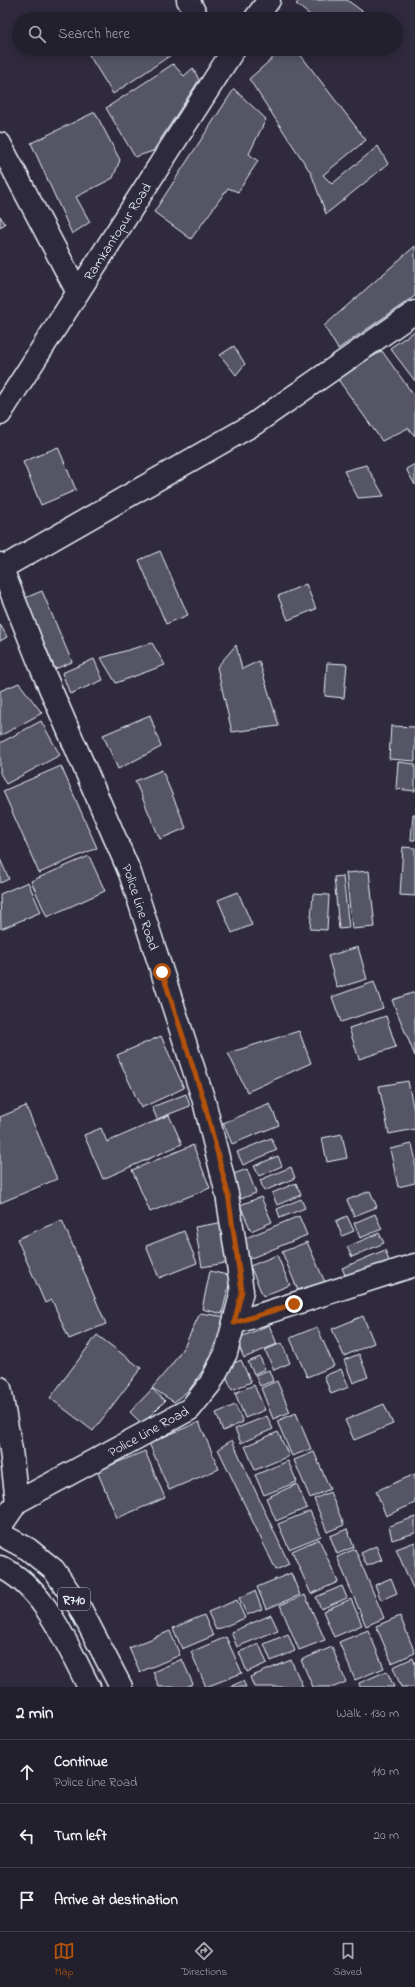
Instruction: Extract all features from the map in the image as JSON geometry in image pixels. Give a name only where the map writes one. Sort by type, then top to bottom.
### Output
[{"type":"street","points":[[188,0],[194,12]]},
{"type":"street","points":[[260,12],[269,0]]},
{"type":"street","name":"Ramkantopur Road","points":[[0,414],[78,291],[222,56]]},
{"type":"street","points":[[0,144],[78,291]]},
{"type":"street","points":[[1,566],[254,424],[415,312]]},
{"type":"street","name":"Police Line Road","points":[[0,1527],[17,1502],[190,1409],[213,1378],[226,1353],[242,1291],[228,1194],[204,1101],[130,872],[41,667],[1,566]]},
{"type":"street","points":[[234,1323],[415,1265]]},
{"type":"street","points":[[0,1388],[11,1450],[17,1502]]},
{"type":"street","name":"R710","points":[[0,1534],[28,1550],[54,1570],[80,1608],[121,1687]]},
{"type":"street","name":"R710","points":[[0,1567],[11,1572],[31,1589],[55,1623],[89,1687]]},
{"type":"building","points":[[300,0],[347,0],[363,12],[306,12],[296,4]]},
{"type":"building","points":[[90,56],[170,56],[113,94]]},
{"type":"building","points":[[275,56],[301,56],[366,140],[323,175],[332,184],[378,146],[388,164],[326,214],[311,173],[249,79]]},
{"type":"building","points":[[173,64],[184,76],[193,68],[199,80],[153,151],[135,157],[106,108]]},
{"type":"building","points":[[234,89],[266,119],[249,154],[258,161],[238,192],[228,188],[191,239],[154,212]]},
{"type":"building","points":[[95,112],[120,160],[113,178],[76,197],[90,222],[72,234],[31,143]]},
{"type":"building","points":[[0,216],[5,224],[0,227]]},
{"type":"building","points":[[415,246],[415,296],[338,349],[324,326]]},
{"type":"building","points":[[415,331],[415,381],[390,348]]},
{"type":"building","points":[[234,346],[245,364],[236,375],[220,355]]},
{"type":"building","points":[[382,351],[415,397],[415,436],[408,428],[382,441],[337,378]]},
{"type":"building","points":[[58,447],[76,490],[41,505],[23,462]]},
{"type":"building","points":[[415,464],[415,485],[406,469]]},
{"type":"building","points":[[366,465],[384,496],[358,498],[344,471]]},
{"type":"building","points":[[160,551],[188,615],[166,624],[139,560]]},
{"type":"building","points":[[306,584],[316,609],[288,620],[278,596]]},
{"type":"building","points":[[42,591],[72,662],[55,669],[25,598]]},
{"type":"building","points":[[0,624],[7,637],[0,641]]},
{"type":"building","points":[[152,643],[165,665],[116,683],[101,658]]},
{"type":"building","points":[[236,645],[242,669],[259,661],[279,726],[232,732],[217,667]]},
{"type":"building","points":[[94,659],[103,680],[70,694],[62,673]]},
{"type":"building","points":[[327,663],[347,664],[344,698],[325,696]]},
{"type":"building","points":[[19,683],[42,713],[0,736],[0,691]]},
{"type":"building","points":[[150,715],[161,747],[118,769],[103,735]]},
{"type":"building","points":[[41,721],[60,755],[6,784],[0,773],[0,743]]},
{"type":"building","points":[[391,726],[415,727],[415,761],[389,759]]},
{"type":"building","points":[[398,762],[415,764],[415,791],[396,789]]},
{"type":"building","points":[[61,766],[97,848],[39,873],[3,791]]},
{"type":"building","points":[[162,770],[186,828],[160,839],[135,781]]},
{"type":"building","points":[[413,814],[415,814],[415,840],[411,840]]},
{"type":"building","points":[[403,847],[415,848],[415,896],[400,895]]},
{"type":"building","points":[[89,856],[105,891],[47,917],[31,881]]},
{"type":"building","points":[[0,859],[9,879],[0,883]]},
{"type":"building","points":[[369,871],[375,927],[352,929],[346,873]]},
{"type":"building","points":[[343,876],[349,928],[339,929],[334,877]]},
{"type":"building","points":[[28,882],[41,912],[1,929],[0,894]]},
{"type":"building","points":[[238,892],[252,925],[232,933],[218,900]]},
{"type":"building","points":[[313,894],[329,895],[327,930],[310,929]]},
{"type":"building","points":[[358,947],[367,979],[337,988],[328,956]]},
{"type":"building","points":[[374,982],[383,1008],[341,1022],[332,997]]},
{"type":"building","points":[[415,992],[415,1056],[392,1000]]},
{"type":"building","points":[[386,1016],[396,1047],[359,1059],[349,1028]]},
{"type":"building","points":[[299,1031],[311,1063],[247,1092],[228,1053]]},
{"type":"building","points":[[161,1036],[184,1088],[141,1108],[117,1055]]},
{"type":"building","points":[[408,1081],[415,1117],[415,1129],[389,1134],[379,1086]]},
{"type":"building","points":[[186,1094],[190,1106],[157,1119],[152,1107]]},
{"type":"building","points":[[270,1104],[279,1125],[232,1144],[223,1123]]},
{"type":"building","points":[[26,1106],[57,1179],[0,1203],[0,1117]]},
{"type":"building","points":[[169,1115],[182,1144],[103,1179],[84,1135],[101,1128],[107,1142]]},
{"type":"building","points":[[342,1134],[347,1158],[327,1162],[322,1138]]},
{"type":"building","points":[[271,1138],[277,1150],[243,1165],[237,1152]]},
{"type":"building","points":[[412,1144],[415,1157],[415,1183],[398,1187],[390,1149]]},
{"type":"building","points":[[193,1145],[210,1188],[150,1212],[132,1170]]},
{"type":"building","points":[[278,1156],[282,1166],[259,1176],[254,1166]]},
{"type":"building","points":[[291,1167],[295,1178],[264,1191],[260,1180]]},
{"type":"building","points":[[247,1169],[256,1193],[241,1199],[231,1175]]},
{"type":"building","points":[[296,1183],[301,1195],[277,1205],[272,1193]]},
{"type":"building","points":[[370,1191],[377,1207],[354,1216],[347,1200]]},
{"type":"building","points":[[261,1197],[272,1222],[251,1231],[240,1205]]},
{"type":"building","points":[[301,1199],[305,1208],[280,1218],[277,1209]]},
{"type":"building","points":[[375,1214],[382,1229],[360,1238],[354,1223]]},
{"type":"building","points":[[299,1216],[307,1235],[249,1259],[241,1240]]},
{"type":"building","points":[[347,1216],[354,1231],[342,1236],[336,1221]]},
{"type":"building","points":[[62,1220],[106,1324],[69,1339],[52,1300],[45,1303],[17,1239]]},
{"type":"building","points":[[224,1222],[231,1262],[202,1267],[195,1227]]},
{"type":"building","points":[[184,1231],[197,1263],[159,1278],[146,1246]]},
{"type":"building","points":[[379,1233],[384,1243],[352,1257],[347,1247]]},
{"type":"building","points":[[307,1242],[325,1282],[299,1293],[282,1252]]},
{"type":"building","points":[[385,1250],[391,1266],[349,1284],[342,1268]]},
{"type":"building","points":[[277,1255],[290,1285],[263,1296],[250,1266]]},
{"type":"building","points":[[210,1271],[231,1276],[222,1314],[202,1309]]},
{"type":"building","points":[[200,1313],[227,1317],[203,1370],[190,1389],[174,1402],[152,1388],[173,1363],[186,1343]]},
{"type":"building","points":[[363,1316],[374,1343],[344,1356],[332,1329]]},
{"type":"building","points":[[269,1325],[277,1344],[244,1358],[236,1339]]},
{"type":"building","points":[[317,1327],[334,1366],[307,1377],[290,1338]]},
{"type":"building","points":[[97,1335],[141,1368],[93,1431],[50,1398]]},
{"type":"building","points":[[282,1343],[290,1363],[274,1370],[265,1350]]},
{"type":"building","points":[[359,1354],[368,1377],[353,1383],[344,1360]]},
{"type":"building","points":[[260,1357],[265,1369],[254,1374],[248,1362]]},
{"type":"building","points":[[241,1360],[251,1382],[232,1390],[223,1368]]},
{"type":"building","points":[[341,1369],[349,1387],[331,1394],[324,1376]]},
{"type":"building","points":[[269,1370],[273,1381],[260,1386],[255,1375]]},
{"type":"building","points":[[277,1381],[290,1412],[273,1419],[261,1388]]},
{"type":"building","points":[[254,1385],[265,1410],[245,1418],[235,1393]]},
{"type":"building","points":[[152,1389],[165,1401],[142,1424],[130,1412]]},
{"type":"building","points":[[384,1404],[393,1424],[354,1440],[345,1420]]},
{"type":"building","points":[[235,1405],[243,1422],[223,1431],[216,1413]]},
{"type":"building","points":[[296,1413],[311,1449],[292,1456],[277,1421]]},
{"type":"building","points":[[267,1416],[273,1429],[241,1443],[235,1429]]},
{"type":"building","points":[[199,1422],[219,1469],[169,1490],[149,1443]]},
{"type":"building","points":[[278,1432],[289,1456],[255,1470],[245,1446]]},
{"type":"building","points":[[232,1440],[289,1564],[276,1570],[218,1449]]},
{"type":"building","points":[[145,1451],[165,1498],[117,1518],[97,1471]]},
{"type":"building","points":[[314,1452],[330,1489],[310,1498],[294,1460]]},
{"type":"building","points":[[288,1461],[297,1482],[264,1495],[255,1475]]},
{"type":"building","points":[[415,1474],[415,1503],[386,1516],[376,1491]]},
{"type":"building","points":[[297,1484],[307,1508],[276,1521],[266,1498]]},
{"type":"building","points":[[330,1492],[344,1525],[327,1532],[314,1499]]},
{"type":"building","points":[[310,1511],[321,1536],[289,1549],[278,1524]]},
{"type":"building","points":[[415,1517],[415,1533],[392,1540],[389,1526]]},
{"type":"building","points":[[347,1529],[354,1547],[337,1554],[330,1536]]},
{"type":"building","points":[[319,1539],[338,1582],[311,1594],[292,1551]]},
{"type":"building","points":[[415,1542],[415,1593],[396,1549]]},
{"type":"building","points":[[376,1546],[382,1560],[367,1566],[361,1553]]},
{"type":"building","points":[[355,1549],[384,1618],[366,1626],[337,1557]]},
{"type":"building","points":[[291,1573],[300,1595],[266,1609],[257,1587]]},
{"type":"building","points":[[391,1578],[397,1593],[381,1600],[375,1585]]},
{"type":"building","points":[[342,1586],[347,1598],[321,1609],[316,1597]]},
{"type":"building","points":[[255,1591],[262,1609],[247,1615],[239,1598]]},
{"type":"building","points":[[305,1595],[325,1640],[299,1650],[280,1605]]},
{"type":"building","points":[[351,1599],[362,1625],[334,1637],[323,1611]]},
{"type":"building","points":[[237,1600],[245,1618],[216,1630],[208,1612]]},
{"type":"building","points":[[204,1615],[213,1636],[182,1649],[173,1628]]},
{"type":"building","points":[[271,1615],[278,1630],[237,1647],[231,1632]]},
{"type":"building","points":[[400,1616],[415,1653],[392,1663],[376,1626]]},
{"type":"building","points":[[368,1630],[384,1668],[355,1680],[339,1642]]},
{"type":"building","points":[[170,1631],[180,1655],[140,1672],[129,1648]]},
{"type":"building","points":[[288,1634],[295,1651],[271,1661],[264,1644]]},
{"type":"building","points":[[226,1637],[242,1673],[206,1687],[191,1652]]},
{"type":"building","points":[[259,1644],[267,1663],[247,1672],[239,1652]]},
{"type":"building","points":[[332,1647],[346,1682],[334,1687],[313,1687],[301,1660]]},
{"type":"building","points":[[413,1658],[415,1664],[415,1687],[401,1687],[393,1667]]},
{"type":"building","points":[[182,1659],[193,1684],[186,1687],[159,1687],[153,1672]]},
{"type":"building","points":[[291,1660],[303,1687],[254,1687],[250,1677]]},
{"type":"building","points":[[387,1671],[394,1687],[360,1687],[359,1683]]},
{"type":"building","points":[[243,1681],[246,1687],[229,1687]]},
{"type":"route","points":[[162,972],[204,1101],[228,1194],[242,1291],[234,1323],[294,1304]]}]
